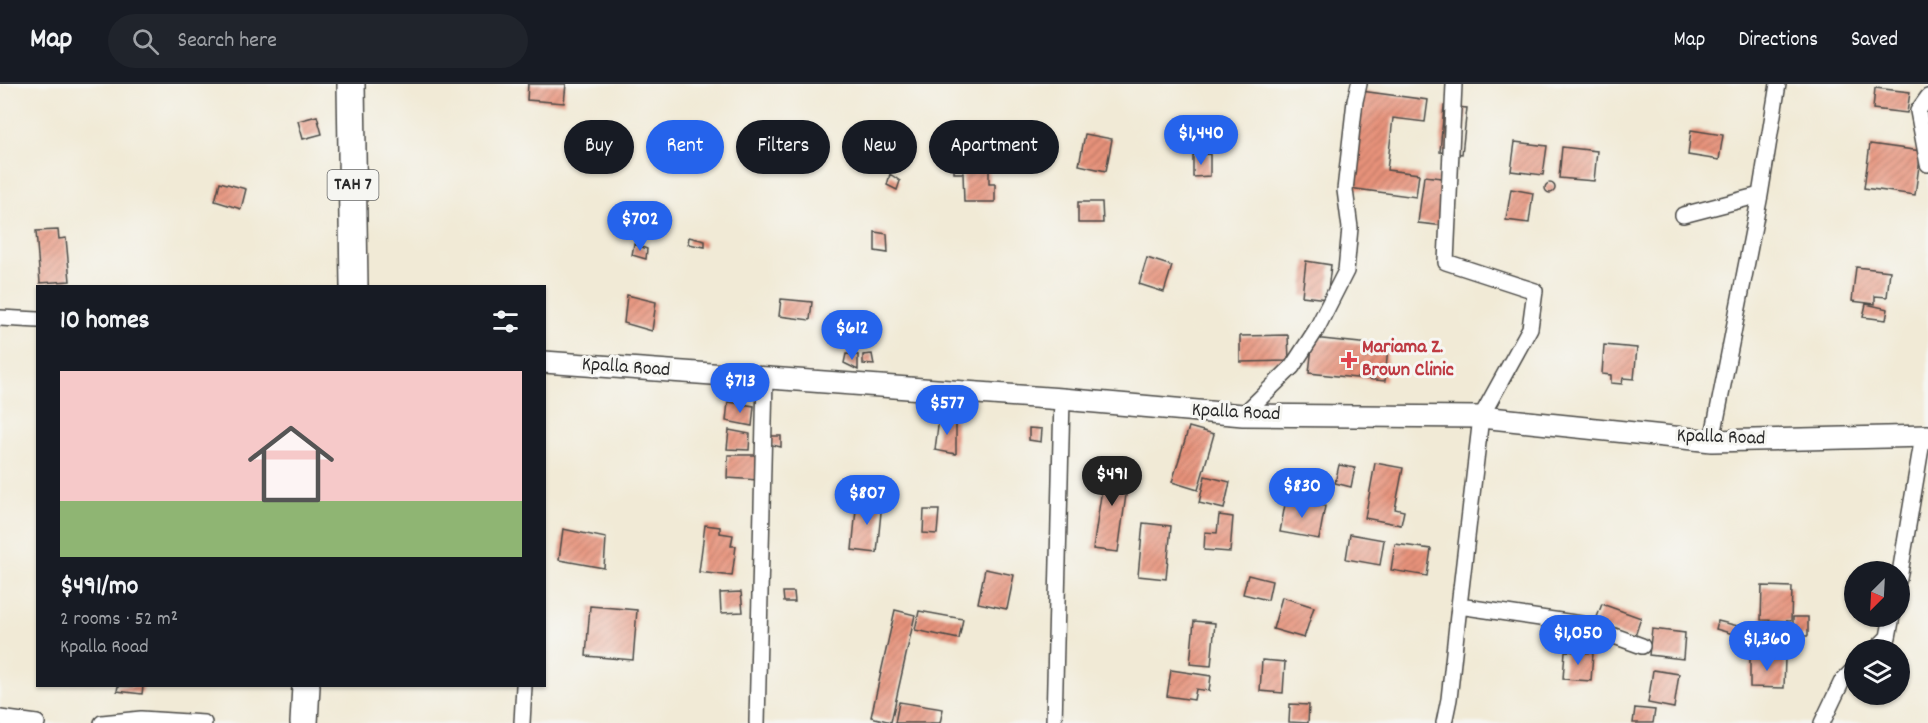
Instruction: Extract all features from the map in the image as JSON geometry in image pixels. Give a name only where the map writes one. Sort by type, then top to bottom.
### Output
[{"type":"highway","name":"TAH 7","points":[[351,84],[354,285]]},
{"type":"highway","points":[[304,723],[306,687]]},
{"type":"street","points":[[1243,415],[1292,367],[1316,330],[1346,271],[1350,228],[1345,190],[1359,84]]},
{"type":"street","points":[[1444,723],[1449,699],[1481,417],[1530,328],[1535,291],[1446,262],[1454,84]]},
{"type":"street","points":[[1712,441],[1760,195],[1778,84]]},
{"type":"street","points":[[1928,97],[1918,111],[1928,164]]},
{"type":"street","points":[[1683,215],[1760,195]]},
{"type":"street","points":[[0,318],[36,320]]},
{"type":"street","name":"Kpalla Road","points":[[546,362],[1062,399],[1243,415],[1481,417],[1712,441],[1926,436]]},
{"type":"street","points":[[757,723],[765,378]]},
{"type":"street","points":[[1054,723],[1062,399]]},
{"type":"street","points":[[1902,561],[1926,436]]},
{"type":"street","points":[[1459,606],[1581,624],[1642,646]]},
{"type":"street","points":[[1822,723],[1844,679]]},
{"type":"street","points":[[522,723],[524,687]]},
{"type":"street","points":[[0,718],[37,723]]},
{"type":"street","points":[[102,723],[141,719],[204,723]]},
{"type":"building","points":[[528,84],[566,84],[564,103],[527,100]]},
{"type":"building","points":[[1875,88],[1910,92],[1907,113],[1873,109]]},
{"type":"building","points":[[1361,91],[1428,100],[1425,122],[1393,118],[1387,170],[1419,174],[1416,197],[1349,188]]},
{"type":"building","points":[[1444,106],[1467,108],[1462,154],[1440,152]]},
{"type":"building","points":[[317,116],[322,134],[303,139],[298,121]]},
{"type":"building","points":[[1691,130],[1723,135],[1719,160],[1688,155]]},
{"type":"building","points":[[1085,134],[1112,139],[1106,171],[1079,165]]},
{"type":"building","points":[[1515,142],[1547,146],[1543,175],[1511,171]]},
{"type":"building","points":[[1870,144],[1921,151],[1915,195],[1864,188]]},
{"type":"building","points":[[1562,147],[1597,151],[1594,181],[1559,178]]},
{"type":"building","points":[[1210,154],[1210,176],[1193,177],[1193,155]]},
{"type":"building","points":[[890,174],[900,181],[897,190],[887,185]]},
{"type":"building","points":[[963,174],[989,174],[989,184],[995,184],[995,202],[964,202]]},
{"type":"building","points":[[1424,176],[1451,179],[1445,226],[1418,223]]},
{"type":"building","points":[[220,182],[246,189],[241,209],[215,201]]},
{"type":"building","points":[[1550,183],[1554,184],[1554,192],[1550,193],[1546,192],[1545,188],[1546,184]]},
{"type":"building","points":[[1511,189],[1533,193],[1529,223],[1506,220]]},
{"type":"building","points":[[1078,202],[1102,202],[1103,223],[1078,223]]},
{"type":"building","points":[[58,230],[59,239],[66,238],[70,281],[40,283],[36,231]]},
{"type":"building","points":[[875,232],[887,234],[888,253],[875,251]]},
{"type":"building","points":[[689,237],[705,241],[705,247],[688,244]]},
{"type":"building","points":[[634,244],[647,249],[646,259],[632,255]]},
{"type":"building","points":[[1147,258],[1172,266],[1164,292],[1139,284]]},
{"type":"building","points":[[1306,261],[1331,265],[1327,299],[1302,296]]},
{"type":"building","points":[[1856,267],[1890,271],[1887,297],[1875,296],[1875,304],[1852,301]]},
{"type":"building","points":[[627,295],[656,302],[652,331],[624,323]]},
{"type":"building","points":[[781,299],[812,302],[810,320],[779,316]]},
{"type":"building","points":[[1866,304],[1888,309],[1886,320],[1863,317]]},
{"type":"building","points":[[1288,335],[1289,361],[1240,362],[1240,336]]},
{"type":"building","name":"Mariama Z. Brown Clinic","points":[[1313,338],[1388,346],[1385,381],[1309,373]]},
{"type":"building","points":[[1604,345],[1637,348],[1634,379],[1623,378],[1622,384],[1611,383],[1611,375],[1602,374]]},
{"type":"building","points":[[846,354],[858,355],[858,370],[844,363]]},
{"type":"building","points":[[872,354],[874,365],[863,364],[863,355]]},
{"type":"building","points":[[728,402],[754,406],[752,426],[726,421]]},
{"type":"building","points":[[939,418],[956,420],[956,454],[935,450]]},
{"type":"building","points":[[1189,427],[1214,434],[1198,490],[1172,482]]},
{"type":"building","points":[[1029,428],[1042,429],[1041,442],[1029,440]]},
{"type":"building","points":[[729,430],[750,434],[749,450],[727,449]]},
{"type":"building","points":[[769,436],[781,436],[781,447],[768,444]]},
{"type":"building","points":[[728,455],[760,455],[759,480],[727,478]]},
{"type":"building","points":[[1106,462],[1130,466],[1118,552],[1093,549]]},
{"type":"building","points":[[1375,463],[1403,468],[1395,509],[1404,511],[1401,525],[1365,518]]},
{"type":"building","points":[[1339,465],[1355,468],[1351,487],[1335,483]]},
{"type":"building","points":[[1205,476],[1230,482],[1224,509],[1199,503]]},
{"type":"building","points":[[857,499],[882,502],[877,553],[852,550]]},
{"type":"building","points":[[1286,499],[1325,506],[1319,539],[1280,532]]},
{"type":"building","points":[[924,510],[939,510],[937,534],[923,533]]},
{"type":"building","points":[[1219,515],[1233,517],[1230,552],[1204,550],[1205,532],[1217,533]]},
{"type":"building","points":[[1143,523],[1171,526],[1166,579],[1138,576]]},
{"type":"building","points":[[705,525],[720,527],[720,533],[733,535],[731,546],[736,546],[732,576],[699,572]]},
{"type":"building","points":[[563,529],[606,538],[604,568],[559,560]]},
{"type":"building","points":[[1350,534],[1384,540],[1380,565],[1346,559]]},
{"type":"building","points":[[1395,544],[1431,549],[1427,576],[1391,570]]},
{"type":"building","points":[[985,569],[1014,575],[1007,609],[978,603]]},
{"type":"building","points":[[1248,575],[1272,581],[1268,600],[1243,594]]},
{"type":"building","points":[[1762,586],[1792,587],[1791,621],[1761,620]]},
{"type":"building","points":[[741,592],[743,612],[721,613],[720,593]]},
{"type":"building","points":[[783,592],[794,592],[795,602],[784,602]]},
{"type":"building","points":[[1282,597],[1314,607],[1304,638],[1273,629]]},
{"type":"building","points":[[1602,604],[1641,618],[1634,639],[1594,625]]},
{"type":"building","points":[[590,606],[637,610],[633,660],[586,656]]},
{"type":"building","points":[[895,610],[915,615],[891,722],[871,717]]},
{"type":"building","points":[[919,611],[963,619],[959,639],[915,630]]},
{"type":"building","points":[[1793,617],[1808,617],[1808,636],[1793,636]]},
{"type":"building","points":[[1194,621],[1215,623],[1211,666],[1190,664]]},
{"type":"building","points":[[1718,621],[1742,627],[1740,636],[1716,629]]},
{"type":"building","points":[[1652,629],[1685,633],[1683,659],[1649,655]]},
{"type":"building","points":[[1565,651],[1593,653],[1591,681],[1563,679]]},
{"type":"building","points":[[1750,657],[1785,658],[1784,688],[1750,687]]},
{"type":"building","points":[[1262,660],[1285,662],[1283,693],[1260,691]]},
{"type":"building","points":[[1171,670],[1211,676],[1209,691],[1196,689],[1194,700],[1167,696]]},
{"type":"building","points":[[1653,670],[1679,674],[1674,708],[1648,703]]},
{"type":"building","points":[[118,687],[143,687],[142,694],[117,691]]},
{"type":"building","points":[[899,702],[943,709],[940,723],[895,723]]},
{"type":"building","points":[[1290,704],[1309,705],[1308,723],[1289,722]]},
{"type":"building","points":[[1635,708],[1655,710],[1653,723],[1633,723]]},
{"type":"place","name":"Mariama Z. Brown Clinic","points":[[1349,360]]}]
